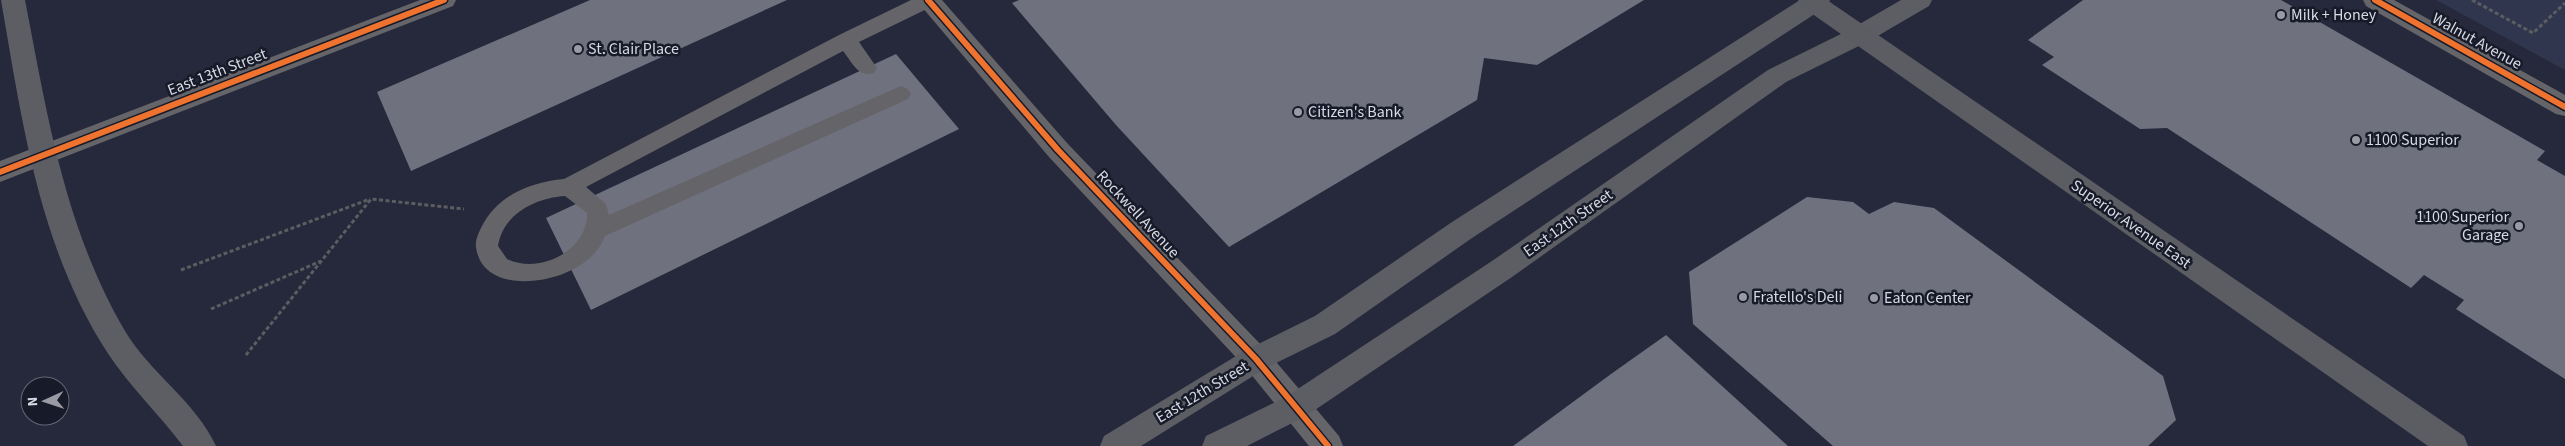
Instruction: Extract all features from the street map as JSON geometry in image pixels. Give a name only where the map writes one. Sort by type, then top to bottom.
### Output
[{"type":"main road","points":[[13,0],[42,154],[60,221],[83,280],[118,343],[201,446]]},
{"type":"main road","name":"East 12th Street","points":[[1217,446],[1296,407],[1495,274],[1777,76],[1860,35],[1920,0]]},
{"type":"main road","name":"East 12th Street","points":[[1115,446],[1256,359],[1324,325],[1462,230],[1814,1]]},
{"type":"main road","name":"Superior Avenue East","points":[[1814,1],[1860,35],[2453,446]]},
{"type":"street","name":"East 13th Street","points":[[0,172],[42,154],[444,0]]},
{"type":"street","name":"Rockwell Avenue","points":[[928,0],[1058,150],[1256,359],[1328,446]]},
{"type":"street","name":"Walnut Avenue","points":[[2375,0],[2565,106]]},
{"type":"lane","points":[[568,187],[587,199],[598,210],[597,230],[586,248],[568,264],[532,274],[514,273],[499,266],[489,256],[487,243],[491,228],[501,213],[516,202],[533,193],[550,188],[568,187],[846,40],[928,0]]},
{"type":"lane","points":[[846,40],[867,68]]},
{"type":"lane","points":[[597,230],[901,94]]},
{"type":"path","points":[[2472,0],[2533,33],[2565,3]]},
{"type":"path","points":[[181,270],[371,199],[470,210]]},
{"type":"path","points":[[246,355],[371,199]]},
{"type":"path","points":[[211,309],[321,261]]},
{"type":"shaded area","points":[[0,0],[2565,0],[2565,446],[0,446]]},
{"type":"shaded area","points":[[2436,0],[2565,0],[2565,70]]},
{"type":"building","name":"St. Clair Place","points":[[590,0],[787,0],[411,171],[377,92]]},
{"type":"building","name":"Citizen's Bank","points":[[1019,0],[1644,0],[1537,65],[1484,58],[1477,100],[1229,247],[1116,125],[1012,3]]},
{"type":"building","name":"1100 Superior","points":[[2083,0],[2281,0],[2545,151],[2537,160],[2565,176],[2565,379],[2456,309],[2464,300],[2424,275],[2411,288],[2167,128],[2140,129],[2042,65],[2054,57],[2028,40]]},
{"type":"building","points":[[896,54],[959,129],[591,310],[546,218]]},
{"type":"building","name":"Eaton Center","points":[[1807,197],[1853,202],[1869,214],[1894,202],[1934,208],[2163,376],[2176,420],[2148,446],[1833,446],[1693,324],[1689,272]]},
{"type":"building","points":[[1666,335],[1788,446],[1513,446],[1611,374]]},
{"type":"cycle path","points":[[0,172],[444,0]]},
{"type":"cycle path","points":[[928,0],[1058,150],[1256,359],[1328,446]]},
{"type":"cycle path","points":[[2375,0],[2565,107]]},
{"type":"place","name":"Milk + Honey","points":[[2281,15]]},
{"type":"place","name":"St. Clair Place","points":[[578,49]]},
{"type":"place","name":"Citizen's Bank","points":[[1298,112]]},
{"type":"place","name":"1100 Superior","points":[[2356,140]]},
{"type":"place","name":"1100 Superior Garage","points":[[2519,226]]},
{"type":"place","name":"Fratello's Deli","points":[[1743,297]]},
{"type":"place","name":"Eaton Center","points":[[1874,298]]}]
